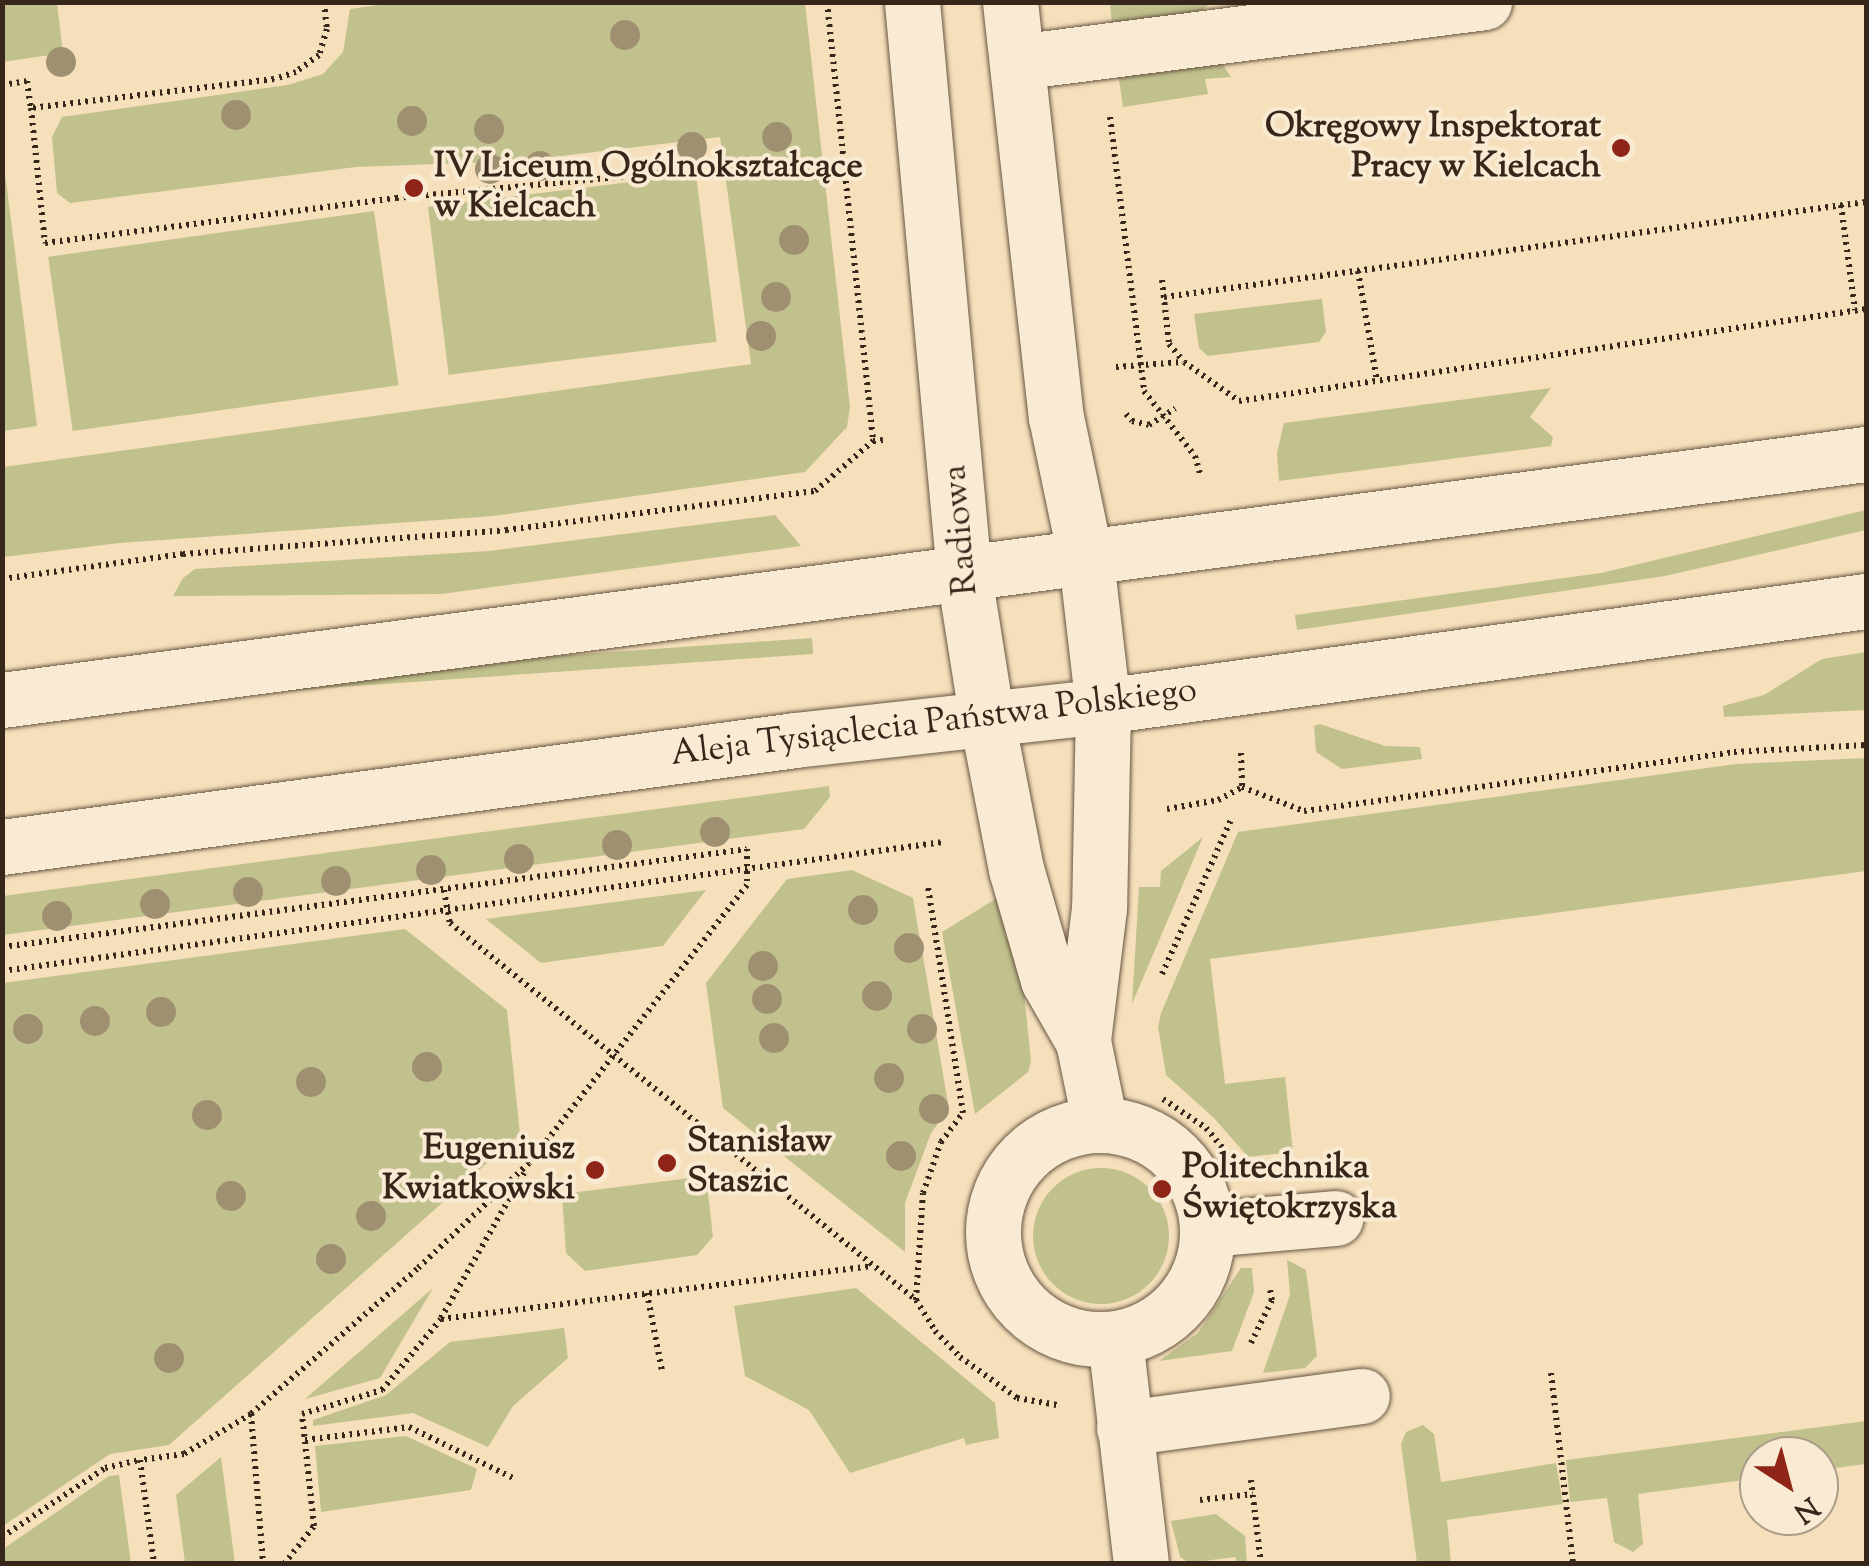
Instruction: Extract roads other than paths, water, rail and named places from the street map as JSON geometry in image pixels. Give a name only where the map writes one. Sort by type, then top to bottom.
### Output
[{"type":"street","name":"Radiowa","points":[[912,2],[964,575],[986,720],[1016,869],[1048,980],[1084,1041]]},
{"type":"street","name":"Radiowa","points":[[1010,2],[1056,417],[1086,560],[1103,706],[1102,858],[1093,981],[1084,1041],[1100,1124]]},
{"type":"street","points":[[1017,62],[1484,2]]},
{"type":"street","points":[[2,700],[1086,560],[1866,454]]},
{"type":"street","name":"Aleja Tysiąclecia Państwa Polskiego","points":[[2,847],[775,742],[1103,706],[1866,601]]},
{"type":"street","points":[[1100,1124],[1133,1128],[1175,1155],[1203,1196],[1208,1229],[1204,1260],[1192,1290],[1172,1313],[1146,1330],[1116,1339],[1083,1339],[1053,1330],[1026,1312],[1000,1271],[992,1224],[999,1192],[1028,1154],[1068,1129],[1100,1124]]},
{"type":"street","points":[[1208,1229],[1336,1218]]},
{"type":"street","points":[[1116,1339],[1141,1564]]},
{"type":"street","points":[[1124,1428],[1362,1396]]},
{"type":"place","name":"Okręgowy Inspektorat Pracy w Kielcach","points":[[1621,148]]},
{"type":"place","name":"IV Liceum Ogólnokształcące w Kielcach","points":[[414,188]]},
{"type":"place","name":"Stanisław Staszic","points":[[667,1163]]},
{"type":"place","name":"Eugeniusz Kwiatkowski","points":[[595,1170]]},
{"type":"place","name":"Politechnika Świętokrzyska","points":[[1162,1189]]}]
